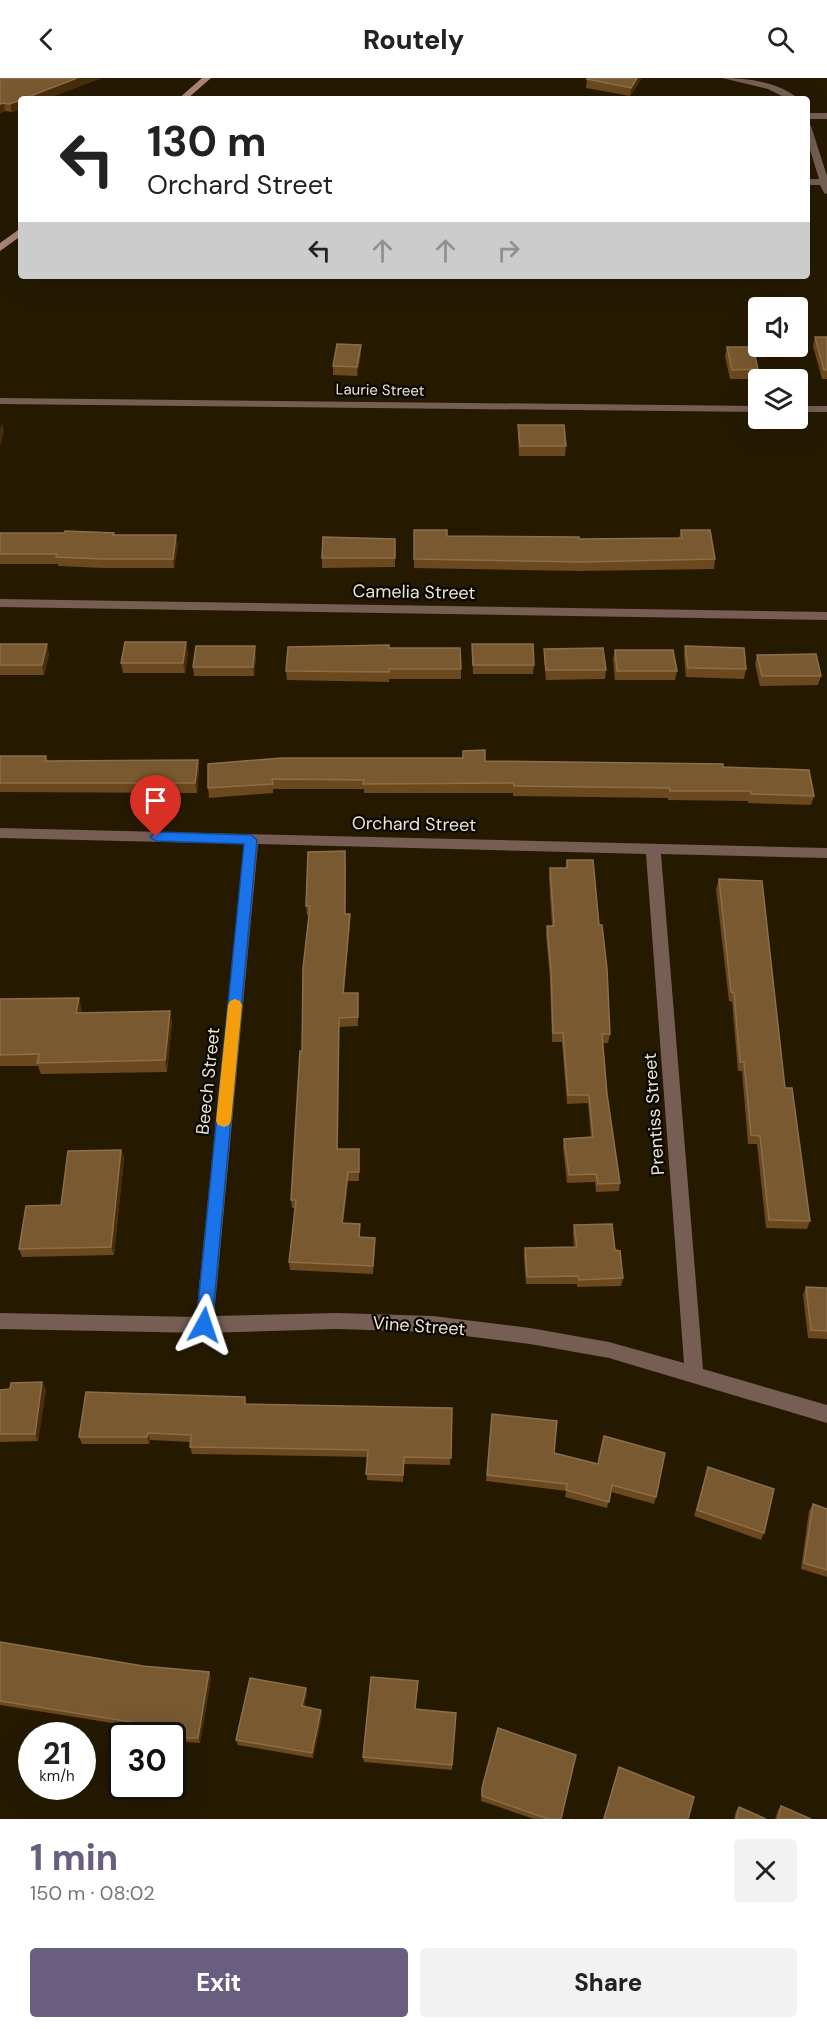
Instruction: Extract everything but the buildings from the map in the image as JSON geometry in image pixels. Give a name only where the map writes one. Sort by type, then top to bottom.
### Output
[{"type":"street","points":[[186,96],[207,78]]},
{"type":"street","points":[[726,78],[771,87],[789,96]]},
{"type":"street","points":[[810,116],[827,116]]},
{"type":"street","points":[[810,135],[826,185],[810,182]]},
{"type":"street","points":[[0,248],[18,233]]},
{"type":"street","name":"Laurie Street","points":[[0,401],[748,409]]},
{"type":"street","points":[[808,409],[827,410]]},
{"type":"street","name":"Camelia Street","points":[[0,603],[827,616]]},
{"type":"street","name":"Orchard Street","points":[[0,833],[827,853]]},
{"type":"street","name":"Beech Street","points":[[204,1325],[251,840]]},
{"type":"street","name":"Prentiss Street","points":[[653,849],[694,1376]]},
{"type":"street","name":"Vine Street","points":[[0,1321],[204,1325],[337,1321],[432,1324],[530,1336],[609,1350],[827,1414]]},
{"type":"slow traffic","points":[[224,1121],[235,1005]]},
{"type":"route","points":[[156,837],[251,840],[204,1325]]}]
